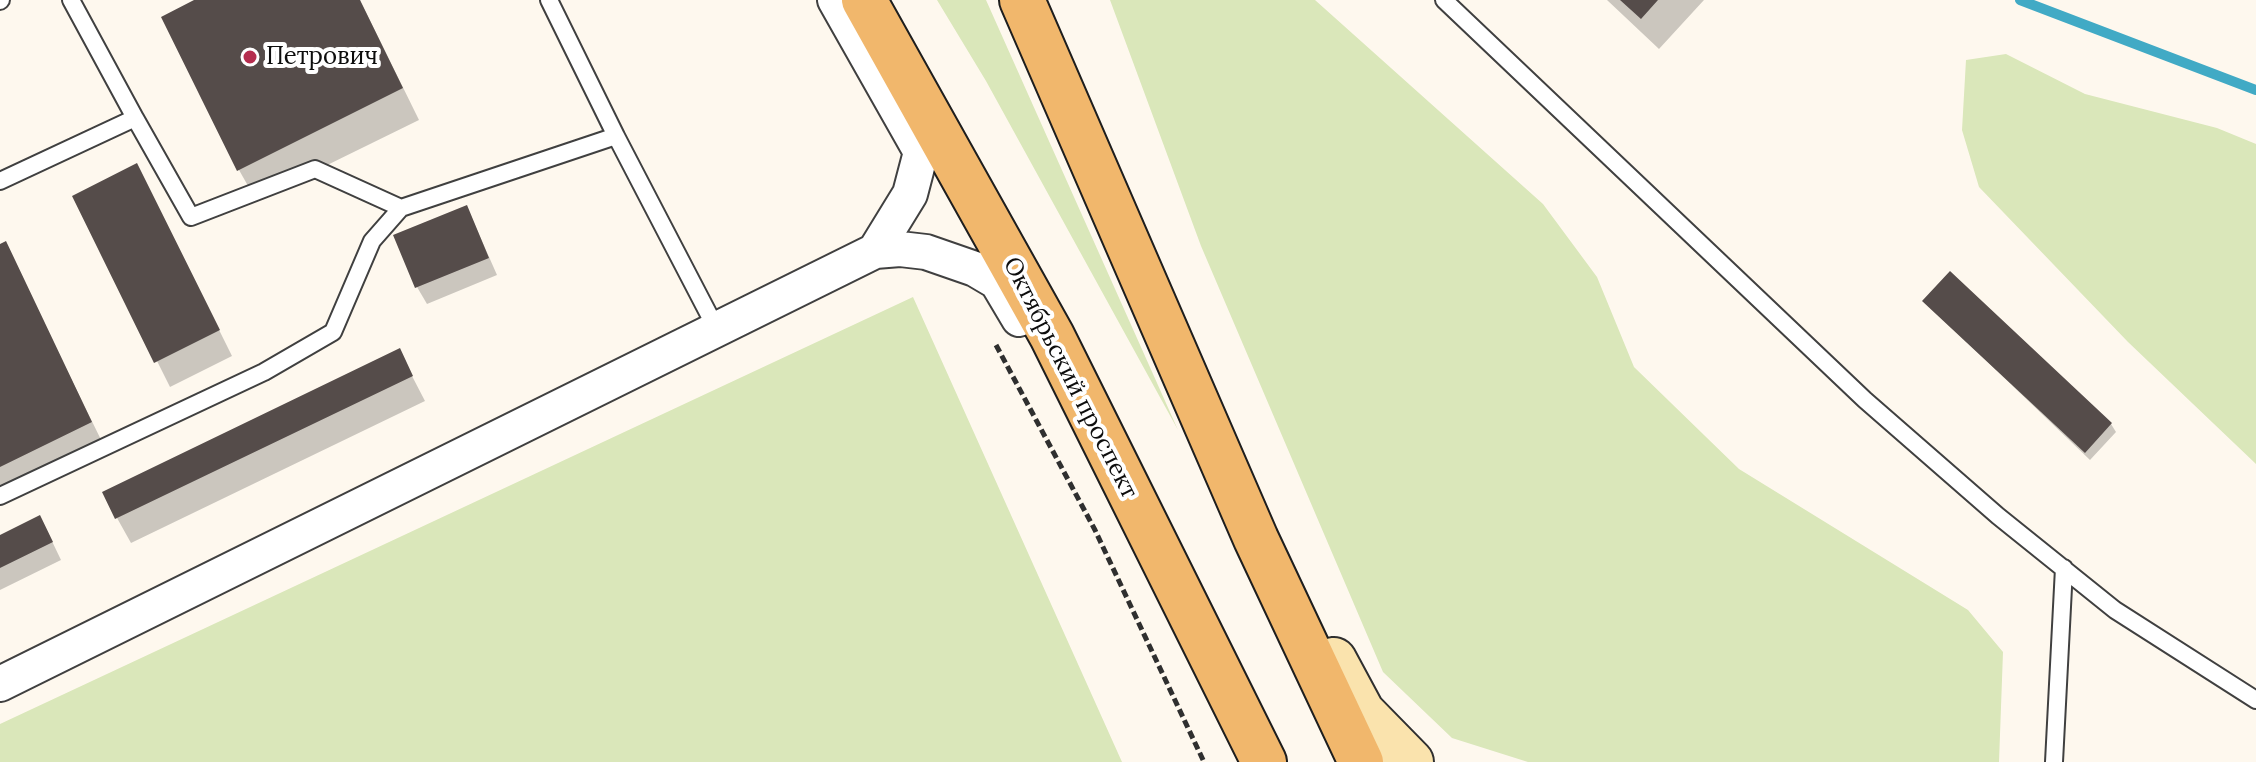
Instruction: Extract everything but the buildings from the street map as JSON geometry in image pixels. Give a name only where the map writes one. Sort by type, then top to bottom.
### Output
[{"type":"main road","name":"Октябрьский проспект","points":[[864,0],[1045,322],[1264,762]]},
{"type":"main road","points":[[1022,0],[1256,539],[1361,762]]},
{"type":"main road","points":[[1256,539],[1304,599],[1362,712],[1411,762]]},
{"type":"street","points":[[835,0],[921,152],[910,194],[875,251]]},
{"type":"street","points":[[0,684],[718,332],[875,251],[900,249],[926,252],[950,259],[997,282],[1071,422],[1107,447]]},
{"type":"lane","points":[[71,0],[191,217],[315,169],[401,208]]},
{"type":"lane","points":[[549,0],[718,332]]},
{"type":"lane","points":[[1444,0],[1865,400],[2115,610],[2256,700]]},
{"type":"lane","points":[[0,181],[135,118]]},
{"type":"lane","points":[[0,496],[264,372],[333,332],[372,241],[401,208],[616,136]]},
{"type":"lane","points":[[2054,762],[2064,568]]},
{"type":"path","points":[[994,341],[1095,530],[1204,762]]},
{"type":"green space","points":[[937,0],[986,0],[1178,430],[986,81]]},
{"type":"green space","points":[[1110,0],[1315,0],[1543,204],[1597,277],[1634,367],[1739,469],[1968,610],[2003,652],[1999,762],[1528,762],[1452,738],[1383,672],[1201,246]]},
{"type":"green space","points":[[2006,54],[2085,94],[2217,128],[2256,144],[2256,464],[2128,342],[1979,187],[1962,130],[1966,60]]},
{"type":"green space","points":[[913,297],[1122,762],[0,762],[0,724]]},
{"type":"waterway","points":[[2020,0],[2256,90]]},
{"type":"place","name":"Петрович","points":[[250,57]]}]
